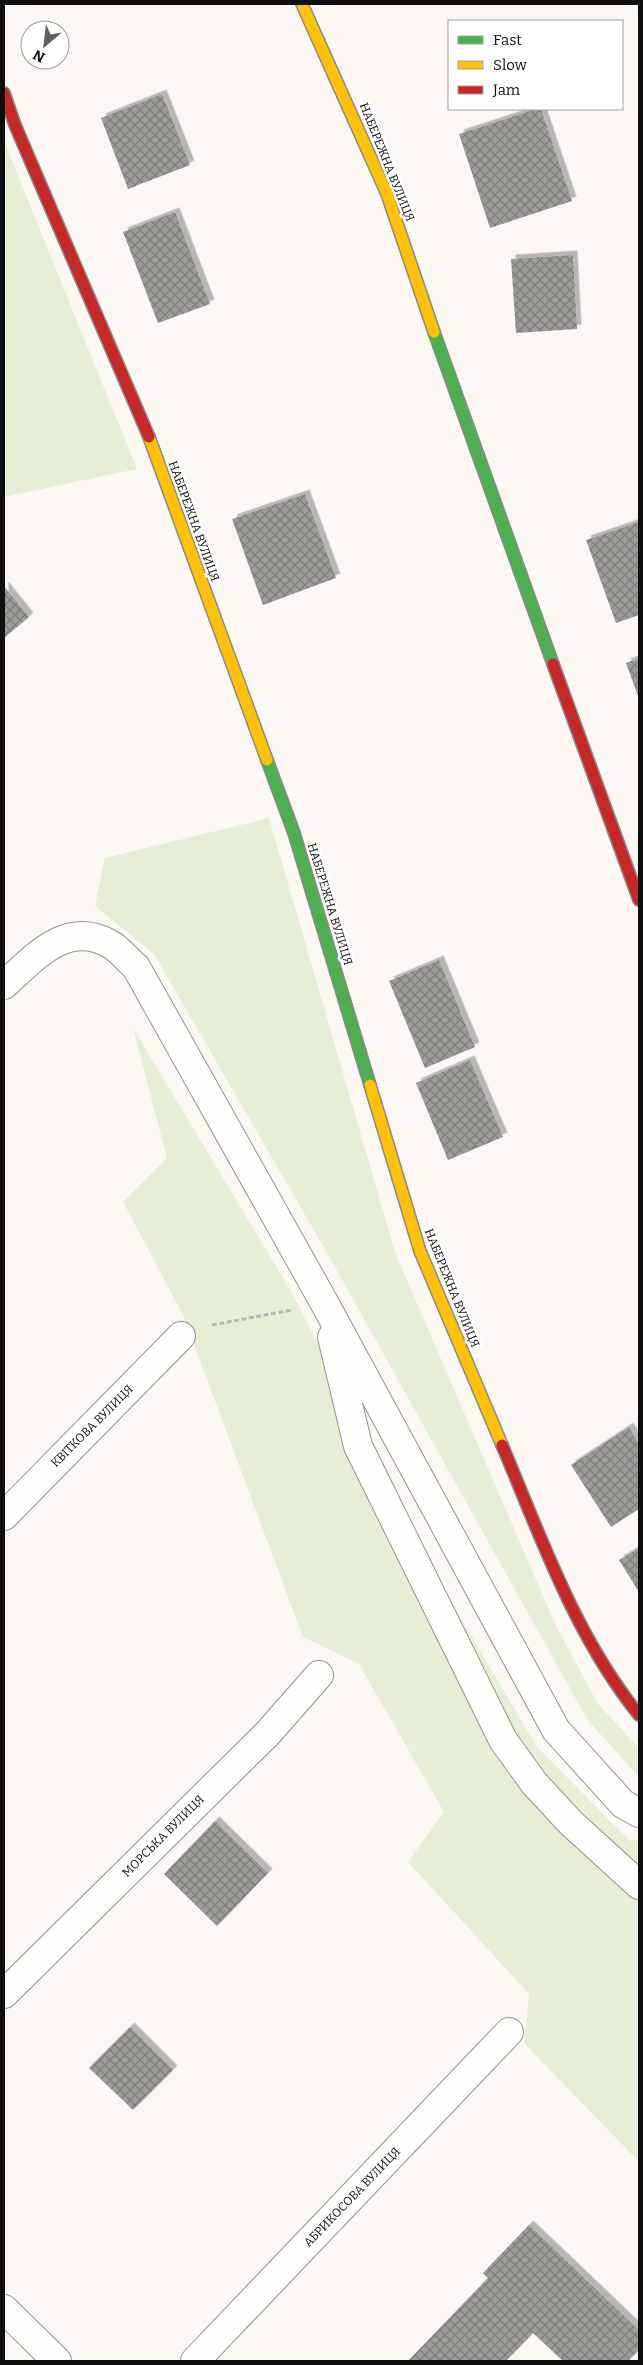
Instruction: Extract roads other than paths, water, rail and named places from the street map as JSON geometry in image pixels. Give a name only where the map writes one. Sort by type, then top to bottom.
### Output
[{"type":"street","name":"НАБЕРЕЖНА ВУЛИЦЯ","points":[[302,4],[387,194],[468,430],[639,900]]},
{"type":"street","name":"НАБЕРЕЖНА ВУЛИЦЯ","points":[[4,93],[15,125],[146,433],[294,833],[420,1251],[574,1614],[627,1700],[639,1715]]},
{"type":"street","points":[[4,985],[46,947],[79,934],[110,944],[136,967],[325,1304],[556,1730],[623,1804],[639,1813]]},
{"type":"street","points":[[325,1304],[358,1446],[503,1740],[534,1783],[571,1823],[639,1885]]},
{"type":"street","name":"КВІТКОВА ВУЛИЦЯ","points":[[4,1516],[181,1336]]},
{"type":"street","name":"МОРСЬКА ВУЛИЦЯ","points":[[4,1994],[268,1732],[319,1675]]},
{"type":"street","name":"АБРИКОСОВА ВУЛИЦЯ","points":[[195,2361],[509,2032]]},
{"type":"street","points":[[4,2309],[57,2361]]}]
